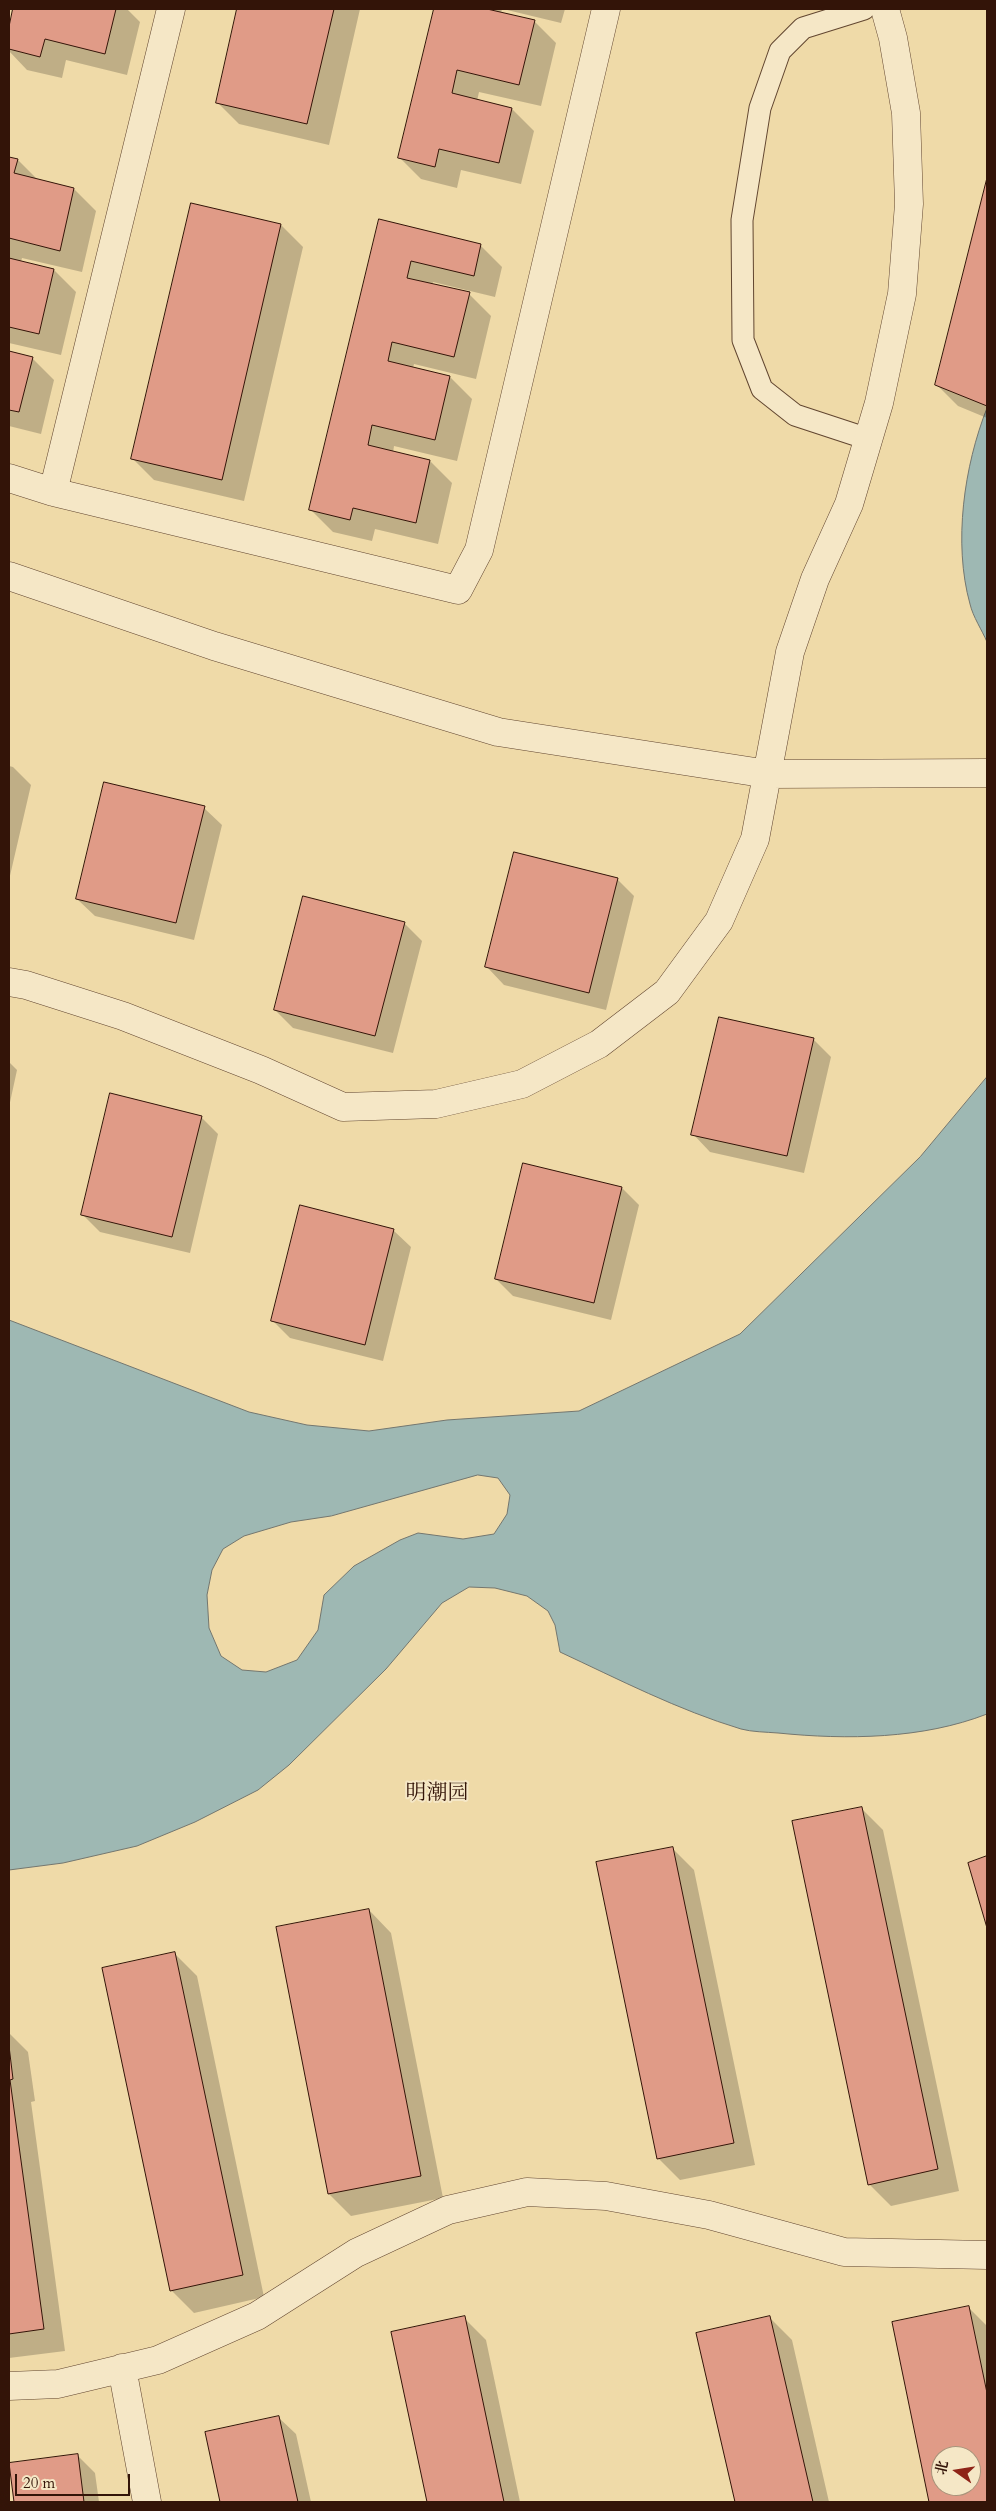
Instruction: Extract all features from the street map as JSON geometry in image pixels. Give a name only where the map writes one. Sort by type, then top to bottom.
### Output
[{"type":"street","points":[[54,492],[171,9]]},
{"type":"street","points":[[9,478],[54,492],[458,590],[479,550],[606,9]]},
{"type":"street","points":[[9,982],[26,985],[123,1016],[261,1070],[343,1108],[436,1104],[522,1084],[599,1044],[667,992],[719,921],[755,839],[790,652],[815,579],[849,504],[879,403],[902,294],[909,204],[906,113],[893,38],[885,9]]},
{"type":"street","points":[[9,576],[214,646],[498,732],[768,774],[987,772]]},
{"type":"street","points":[[9,2386],[58,2384],[158,2360],[256,2316],[356,2253],[448,2210],[527,2192],[606,2196],[709,2215],[844,2252],[987,2255]]},
{"type":"street","points":[[122,2368],[147,2502]]},
{"type":"lane","points":[[864,9],[803,28],[780,50],[760,108],[742,220],[744,340],[762,389],[795,415],[868,439]]},
{"type":"water","points":[[987,408],[987,642],[971,609],[962,556],[962,530],[967,479],[972,455]]},
{"type":"water","points":[[987,1077],[987,1714],[962,1722],[911,1733],[858,1737],[759,1732],[741,1729],[694,1713],[560,1652],[555,1625],[548,1611],[527,1596],[495,1588],[469,1587],[442,1603],[386,1669],[289,1765],[258,1790],[195,1822],[137,1846],[63,1863],[9,1870],[9,1320],[249,1412],[307,1425],[369,1431],[447,1420],[579,1411],[740,1334],[920,1157]],"holes":[[[478,1475],[498,1478],[510,1495],[507,1514],[494,1534],[463,1539],[418,1533],[400,1540],[354,1566],[324,1595],[318,1630],[297,1660],[266,1672],[242,1670],[221,1656],[209,1628],[207,1595],[212,1570],[223,1549],[244,1536],[291,1522],[331,1516]]]},
{"type":"building","points":[[13,9],[116,9],[105,54],[45,39],[40,57],[9,49],[9,27]]},
{"type":"building","points":[[237,9],[334,9],[307,124],[216,103]]},
{"type":"building","points":[[434,9],[487,9],[535,20],[519,85],[457,70],[452,93],[512,108],[499,163],[439,149],[435,167],[398,158]]},
{"type":"building","points":[[9,157],[18,159],[14,173],[74,188],[60,251],[9,238]]},
{"type":"building","points":[[987,178],[987,406],[935,385]]},
{"type":"building","points":[[191,203],[281,224],[222,480],[131,459]]},
{"type":"building","points":[[379,219],[481,244],[474,276],[411,261],[407,278],[470,292],[454,357],[392,342],[388,361],[450,376],[435,440],[372,425],[368,445],[430,460],[416,523],[353,508],[350,520],[309,510]]},
{"type":"building","points":[[9,258],[54,269],[39,334],[9,327]]},
{"type":"building","points":[[9,351],[33,357],[19,412],[9,410]]},
{"type":"building","points":[[104,782],[205,806],[176,923],[76,899]]},
{"type":"building","points":[[514,852],[618,878],[589,993],[485,967]]},
{"type":"building","points":[[303,896],[405,922],[375,1036],[274,1010]]},
{"type":"building","points":[[719,1017],[814,1038],[787,1156],[691,1135]]},
{"type":"building","points":[[110,1093],[202,1116],[172,1237],[81,1215]]},
{"type":"building","points":[[523,1163],[622,1187],[594,1303],[495,1279]]},
{"type":"building","points":[[300,1205],[394,1229],[365,1345],[271,1321]]},
{"type":"building","points":[[862,1807],[938,2169],[868,2185],[792,1821]]},
{"type":"building","points":[[673,1847],[734,2143],[657,2159],[596,1862]]},
{"type":"building","points":[[987,1856],[987,1928],[968,1863]]},
{"type":"building","points":[[369,1909],[421,2176],[328,2194],[276,1927]]},
{"type":"building","points":[[175,1952],[243,2275],[170,2291],[102,1968]]},
{"type":"building","points":[[9,2046],[13,2079],[10,2080],[44,2329],[9,2334]]},
{"type":"building","points":[[969,2306],[987,2393],[987,2502],[929,2502],[892,2322]]},
{"type":"building","points":[[465,2316],[504,2502],[427,2502],[391,2332]]},
{"type":"building","points":[[770,2316],[813,2502],[735,2502],[696,2333]]},
{"type":"building","points":[[279,2416],[298,2502],[220,2502],[205,2432]]},
{"type":"building","points":[[78,2454],[84,2502],[14,2502],[9,2463]]},
{"type":"district","name":"明潮园","points":[[437,1794]]}]
